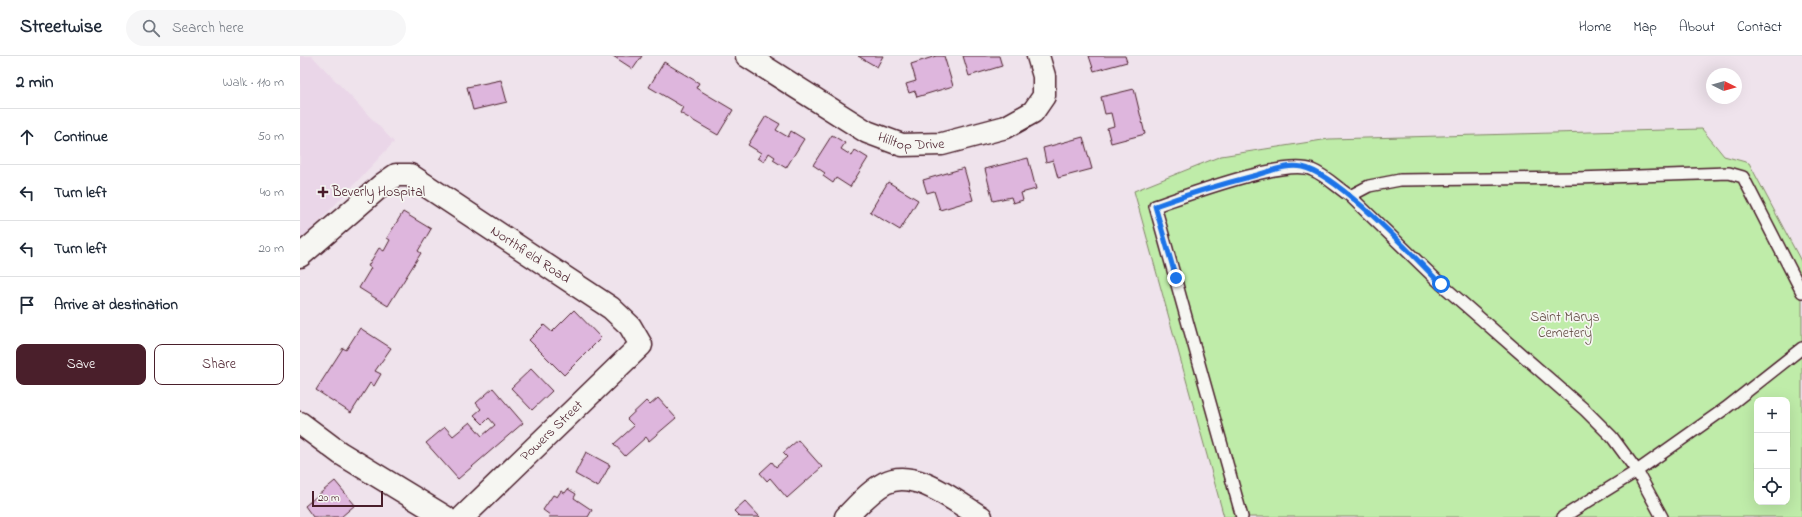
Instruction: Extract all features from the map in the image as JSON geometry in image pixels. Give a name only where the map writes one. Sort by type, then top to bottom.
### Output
[{"type":"street","name":"Hilltop Drive","points":[[747,56],[867,132],[902,145],[942,144],[1006,127],[1033,112],[1044,96],[1044,76],[1038,56]]},
{"type":"street","name":"Northfield Road","points":[[300,256],[383,184],[396,175],[410,175],[610,308],[630,326],[641,345]]},
{"type":"street","name":"Powers Street","points":[[463,517],[641,345]]},
{"type":"street","points":[[300,422],[340,452],[444,517]]},
{"type":"street","points":[[846,517],[872,491],[886,482],[898,478],[917,480],[982,517]]},
{"type":"lane","points":[[1242,517],[1155,206],[1213,186],[1284,168],[1300,167],[1312,170],[1350,196],[1441,284],[1585,410],[1612,437],[1637,471],[1662,517]]},
{"type":"lane","points":[[1350,196],[1369,186],[1400,180],[1577,178],[1729,173],[1743,177],[1802,292]]},
{"type":"lane","points":[[1563,517],[1637,471],[1726,408],[1802,348]]},
{"type":"shaded area","name":"Beverly Hospital","points":[[300,56],[312,56],[394,142],[300,242]]},
{"type":"green space","name":"Saint Marys Cemetery","points":[[1702,129],[1724,156],[1749,163],[1802,263],[1802,517],[1224,517],[1134,191],[1221,156],[1329,139]]},
{"type":"building","points":[[613,56],[642,56],[633,69]]},
{"type":"building","points":[[858,56],[883,56],[877,67]]},
{"type":"building","points":[[936,56],[944,56],[953,86],[917,97],[915,91],[909,93],[906,84],[916,81],[911,64]]},
{"type":"building","points":[[963,56],[999,56],[1002,66],[969,76]]},
{"type":"building","points":[[1089,56],[1125,56],[1127,62],[1094,71]]},
{"type":"building","points":[[664,62],[699,83],[696,88],[733,110],[718,135],[680,113],[683,107],[649,87]]},
{"type":"building","points":[[501,80],[507,102],[473,110],[467,87]]},
{"type":"building","points":[[1134,89],[1145,134],[1111,143],[1107,128],[1114,126],[1111,113],[1105,114],[1101,97]]},
{"type":"building","points":[[766,116],[780,124],[776,130],[788,137],[791,131],[804,139],[786,168],[773,160],[775,157],[769,153],[764,162],[758,158],[761,153],[748,145]]},
{"type":"building","points":[[832,135],[845,143],[841,149],[852,156],[855,150],[868,158],[850,187],[836,178],[833,183],[823,176],[825,173],[813,165]]},
{"type":"building","points":[[1083,137],[1092,169],[1058,178],[1053,160],[1046,162],[1043,148]]},
{"type":"building","points":[[1028,158],[1036,189],[1021,193],[1023,200],[1013,203],[1011,197],[993,201],[985,169]]},
{"type":"building","points":[[964,168],[973,200],[940,210],[934,191],[927,193],[923,180]]},
{"type":"building","points":[[888,182],[918,200],[900,230],[870,212]]},
{"type":"building","points":[[403,212],[431,229],[418,251],[421,253],[388,306],[359,288],[371,268],[368,266],[379,248],[384,251],[390,240],[387,238]]},
{"type":"building","points":[[574,310],[601,338],[564,375],[529,340],[544,325],[552,332]]},
{"type":"building","points":[[360,328],[391,348],[375,371],[381,374],[374,386],[370,383],[351,413],[316,390],[343,348],[346,350]]},
{"type":"building","points":[[531,369],[552,391],[532,410],[511,388]]},
{"type":"building","points":[[493,388],[523,423],[458,479],[426,443],[445,427],[453,436],[470,422],[482,436],[495,425],[489,418],[483,424],[474,415],[481,409],[476,403]]},
{"type":"building","points":[[658,398],[676,418],[649,441],[646,437],[625,456],[614,444],[634,426],[627,419],[646,401],[650,405]]},
{"type":"building","points":[[798,440],[822,467],[787,498],[770,478],[767,481],[760,473],[772,462],[776,467],[787,457],[783,453]]},
{"type":"building","points":[[586,452],[610,465],[598,487],[575,474]]},
{"type":"building","points":[[335,481],[355,505],[341,517],[313,517],[305,506]]},
{"type":"building","points":[[568,489],[576,494],[574,498],[592,510],[588,517],[548,517],[550,515],[543,510],[553,495],[557,497],[561,491],[565,493]]},
{"type":"building","points":[[745,501],[760,517],[740,517],[734,511]]},
{"type":"place","name":"Beverly Hospital","points":[[323,192]]},
{"type":"route","points":[[1176,278],[1155,206],[1213,186],[1284,168],[1300,167],[1312,170],[1350,196],[1441,284]]}]
